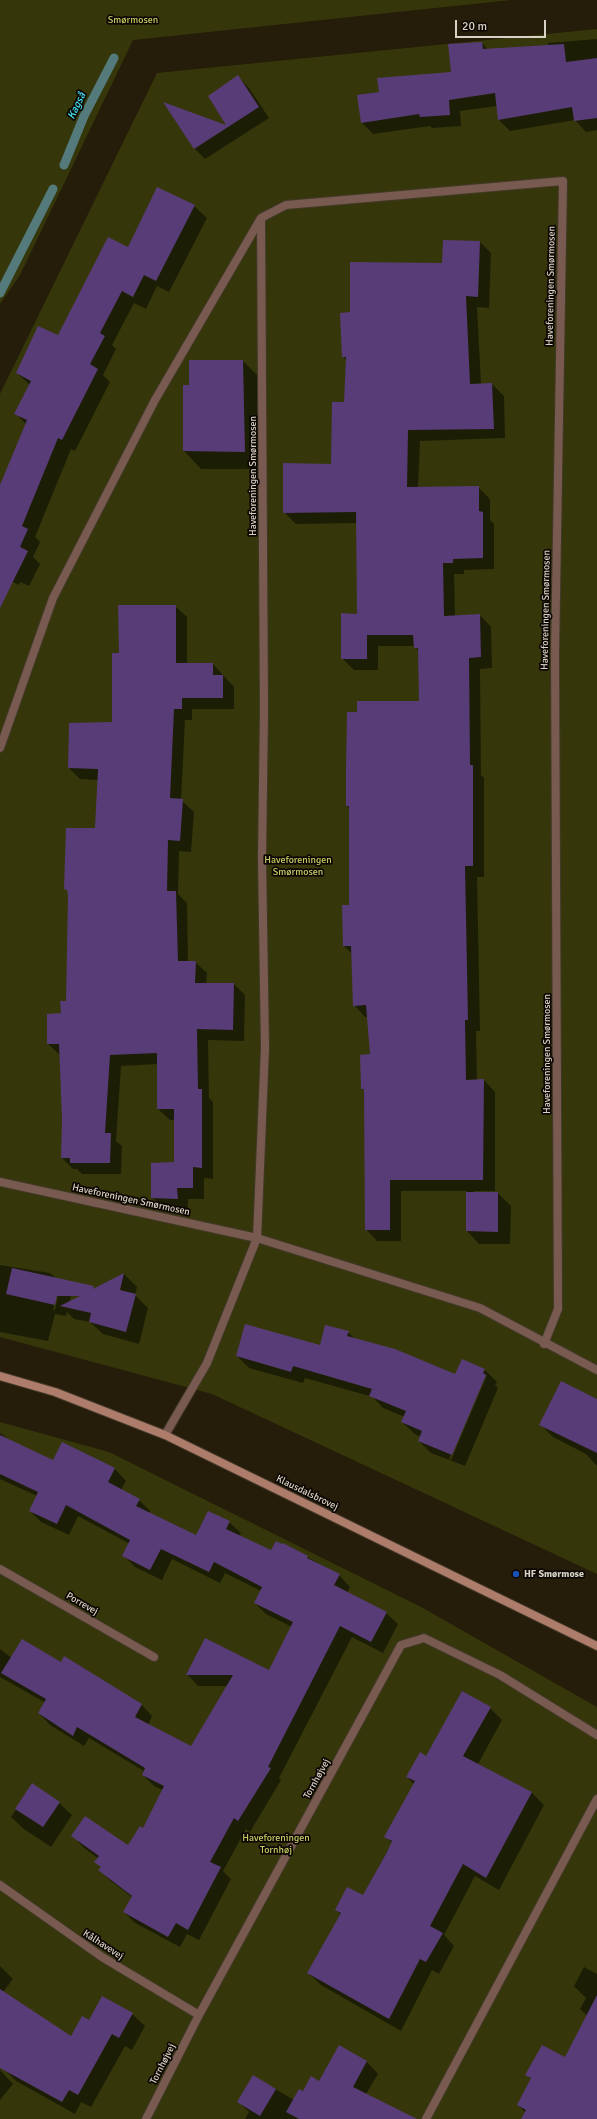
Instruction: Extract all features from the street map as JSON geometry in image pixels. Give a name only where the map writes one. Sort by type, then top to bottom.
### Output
[{"type":"street","name":"Klausdalsbrovej","points":[[0,1376],[55,1392],[165,1435],[597,1646]]},
{"type":"lane","name":"Haveforeningen Smørmosen","points":[[165,1435],[207,1363],[257,1238],[265,1048],[262,858],[264,703],[261,218],[286,205],[563,181],[555,654],[558,1309],[544,1344]]},
{"type":"lane","points":[[0,748],[54,598],[155,400],[261,218]]},
{"type":"lane","name":"Haveforeningen Smørmosen","points":[[0,1182],[257,1238],[480,1308],[544,1344],[597,1370]]},
{"type":"lane","name":"Porrevej","points":[[0,1569],[154,1657]]},
{"type":"lane","name":"Tornhøjvej","points":[[146,2119],[200,2015],[401,1645],[424,1638],[500,1675],[597,1735]]},
{"type":"lane","points":[[426,2119],[597,1799]]},
{"type":"lane","name":"Kålhavevej","points":[[0,1885],[102,1957],[200,2015]]},
{"type":"green space","name":"Smørmosen","points":[[0,0],[511,0],[133,40],[20,275],[0,304]]},
{"type":"green space","name":"Haveforeningen Smørmosen","points":[[597,29],[597,1574],[212,1394],[0,1337],[0,394],[157,73]]},
{"type":"green space","name":"Haveforeningen Tornhøj","points":[[0,1422],[109,1452],[421,1607],[597,1707],[597,2119],[0,2119]]},
{"type":"building","points":[[482,42],[483,49],[564,44],[566,62],[597,58],[597,118],[574,121],[572,107],[498,120],[495,93],[449,100],[450,115],[420,117],[419,114],[361,123],[357,95],[379,92],[377,78],[451,72],[448,44]]},
{"type":"building","points":[[238,75],[259,107],[194,149],[163,102],[226,125],[208,96]]},
{"type":"building","points":[[157,187],[195,205],[156,281],[144,275],[133,297],[122,291],[100,333],[105,336],[90,364],[98,369],[62,440],[58,438],[22,526],[28,529],[20,547],[28,551],[0,608],[0,485],[27,420],[14,414],[31,381],[16,373],[38,326],[58,335],[108,237],[128,247]]},
{"type":"building","points":[[443,240],[480,241],[478,297],[466,296],[470,384],[492,383],[494,429],[408,430],[407,487],[479,486],[479,511],[483,512],[483,558],[453,559],[453,563],[443,563],[444,616],[480,614],[481,657],[469,658],[470,765],[473,765],[473,866],[465,866],[468,1020],[465,1020],[466,1080],[484,1079],[483,1180],[390,1180],[390,1230],[365,1230],[364,1089],[361,1089],[360,1055],[370,1054],[366,1005],[353,1006],[351,946],[343,946],[342,905],[349,905],[349,806],[346,806],[347,712],[357,712],[357,701],[419,701],[418,648],[414,648],[413,635],[367,635],[367,659],[341,659],[341,613],[357,614],[356,512],[283,513],[283,463],[331,464],[332,402],[344,402],[346,357],[342,357],[340,313],[350,312],[350,262],[442,263]]},
{"type":"building","points":[[189,360],[243,360],[245,452],[183,451],[183,385],[189,385]]},
{"type":"building","points":[[118,605],[176,605],[176,663],[213,663],[213,675],[223,675],[223,698],[182,698],[182,709],[174,709],[170,798],[183,799],[180,841],[168,840],[167,891],[176,891],[178,961],[196,961],[195,983],[234,983],[233,1030],[197,1029],[198,1089],[202,1089],[202,1168],[193,1167],[193,1188],[177,1188],[178,1199],[151,1198],[151,1163],[174,1162],[174,1109],[157,1109],[157,1053],[110,1055],[105,1133],[111,1133],[110,1163],[70,1163],[70,1158],[61,1158],[62,1119],[59,1044],[47,1044],[47,1014],[61,1013],[60,1001],[66,1001],[68,895],[67,890],[64,889],[66,828],[95,828],[98,769],[68,768],[69,723],[112,722],[112,653],[119,653]]},
{"type":"building","points":[[466,1192],[498,1192],[498,1232],[466,1231]]},
{"type":"building","points":[[12,1268],[94,1286],[93,1289],[124,1273],[120,1290],[136,1294],[126,1332],[89,1322],[91,1313],[60,1306],[80,1296],[57,1296],[55,1305],[6,1294]]},
{"type":"building","points":[[245,1324],[320,1345],[325,1325],[349,1331],[347,1336],[395,1349],[455,1374],[462,1359],[485,1369],[483,1373],[486,1375],[452,1455],[418,1441],[422,1431],[401,1422],[406,1411],[369,1396],[372,1389],[293,1366],[291,1372],[236,1356]]},
{"type":"building","points":[[561,1381],[597,1399],[597,1453],[539,1425]]},
{"type":"building","points":[[0,1435],[53,1460],[62,1442],[115,1468],[108,1482],[140,1499],[136,1506],[196,1535],[208,1511],[230,1521],[226,1529],[271,1550],[276,1541],[282,1544],[283,1543],[308,1556],[307,1558],[340,1574],[334,1585],[387,1612],[371,1642],[340,1626],[268,1767],[271,1768],[238,1821],[234,1818],[210,1862],[221,1867],[188,1930],[176,1923],[168,1937],[123,1912],[132,1896],[98,1870],[101,1867],[94,1862],[99,1856],[71,1836],[85,1816],[128,1845],[140,1826],[143,1828],[164,1786],[142,1775],[145,1768],[77,1727],[73,1736],[38,1713],[46,1699],[1,1673],[22,1639],[61,1662],[64,1656],[142,1704],[135,1717],[191,1746],[233,1675],[186,1675],[205,1638],[269,1670],[293,1622],[254,1603],[262,1587],[214,1562],[209,1572],[161,1549],[150,1570],[122,1556],[130,1540],[66,1505],[57,1524],[29,1511],[38,1492],[0,1474]]},
{"type":"building","points":[[462,1691],[491,1707],[463,1756],[532,1792],[486,1878],[463,1864],[430,1926],[443,1933],[426,1962],[420,1959],[389,2019],[307,1973],[341,1913],[335,1910],[347,1887],[363,1895],[387,1852],[392,1841],[384,1837],[415,1781],[406,1777],[420,1752],[426,1756]]},
{"type":"building","points":[[32,1783],[60,1802],[43,1827],[15,1809]]},
{"type":"building","points":[[0,1989],[71,2036],[82,2016],[89,2020],[102,1996],[133,2013],[119,2038],[112,2034],[78,2095],[69,2090],[62,2102],[0,2068]]},
{"type":"building","points":[[597,1995],[597,2119],[521,2119],[526,2110],[517,2105],[531,2078],[525,2075],[542,2045],[565,2057]]},
{"type":"building","points":[[339,2045],[367,2061],[353,2087],[417,2119],[299,2119],[286,2112],[299,2089],[303,2091],[311,2076],[319,2081]]},
{"type":"building","points":[[253,2075],[276,2089],[260,2116],[237,2102]]},
{"type":"waterway","name":"Kagså","points":[[64,165],[84,116],[114,58]]},
{"type":"waterway","name":"Kagså","points":[[0,293],[53,189]]},
{"type":"place","name":"HF Smørmose","points":[[516,1574]]}]
